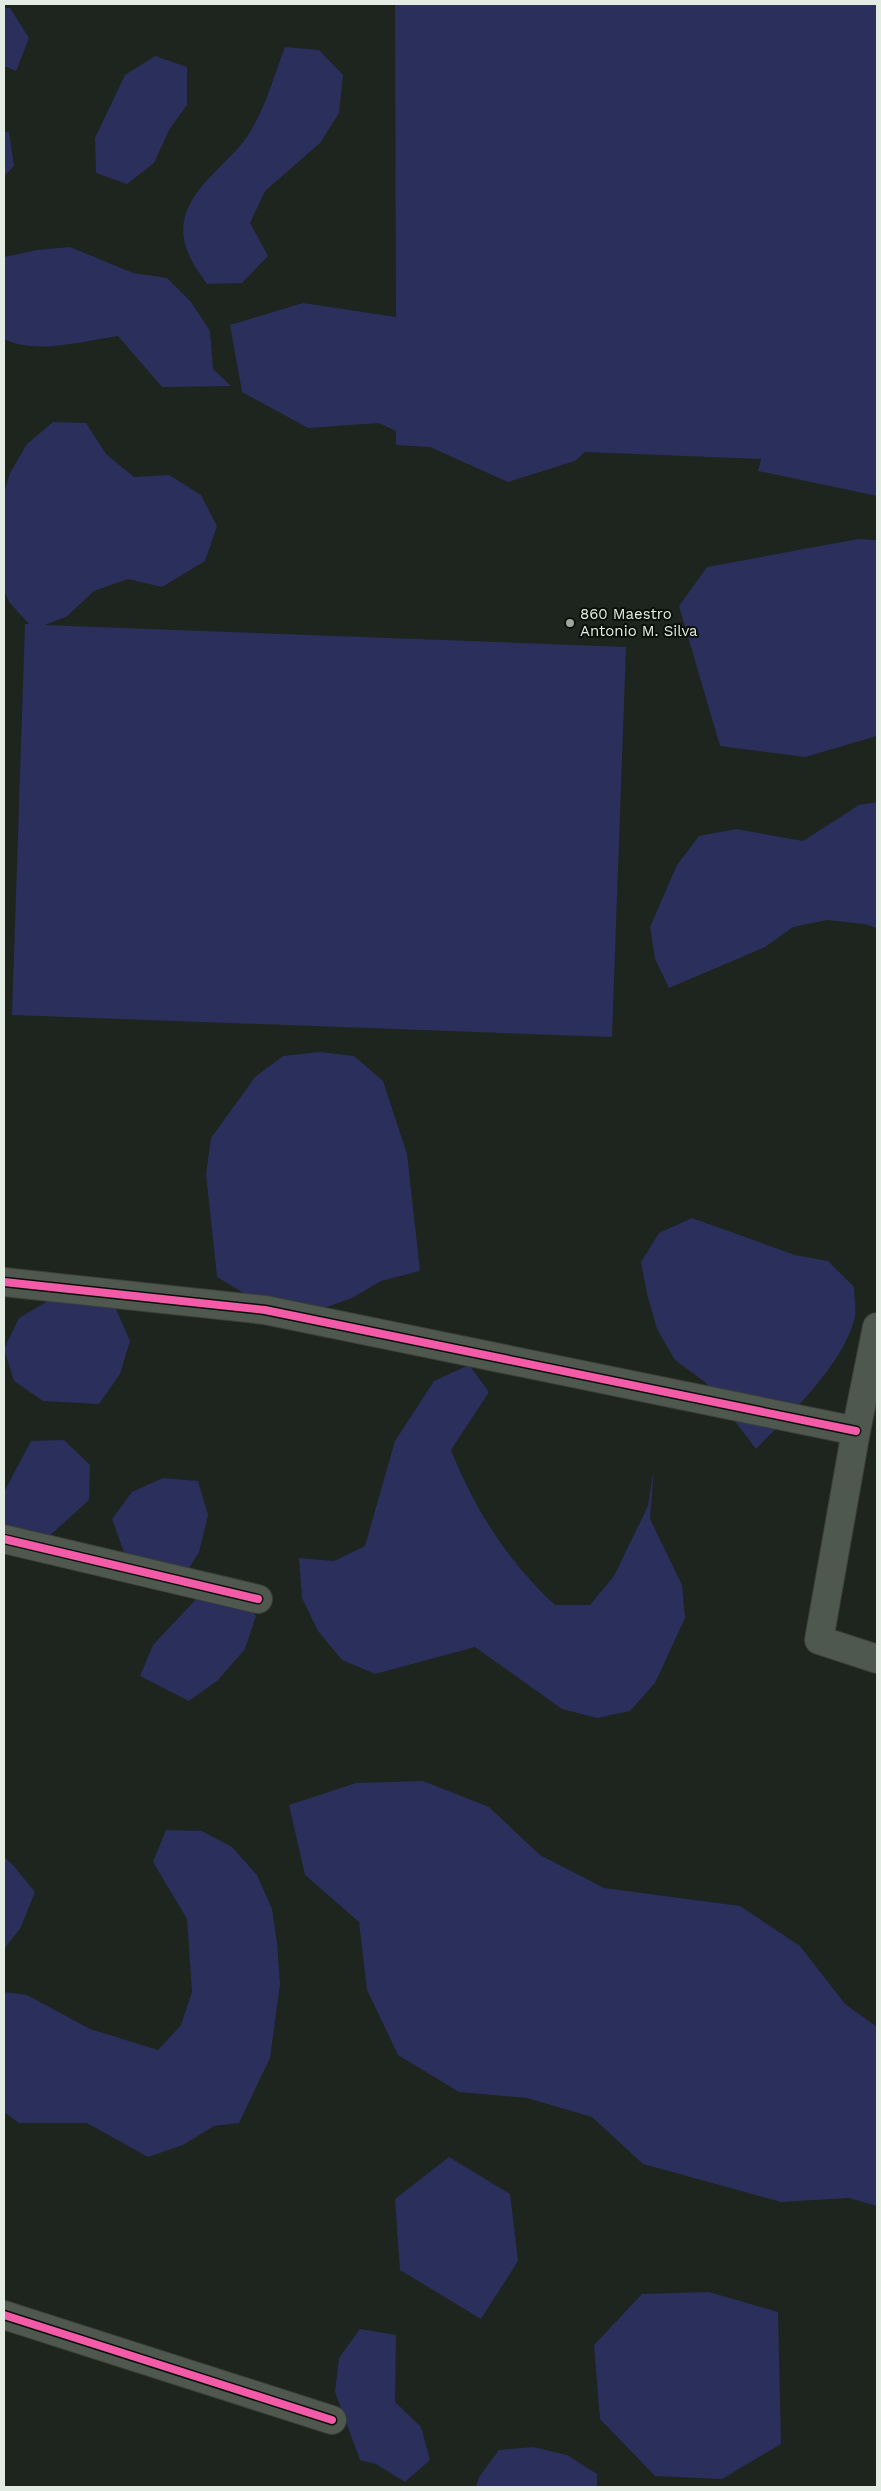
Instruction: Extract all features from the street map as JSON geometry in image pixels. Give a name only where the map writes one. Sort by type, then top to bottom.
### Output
[{"type":"street","points":[[4,1282],[265,1310],[856,1431]]},
{"type":"street","points":[[877,1326],[856,1431],[819,1640],[877,1659]]},
{"type":"street","points":[[4,1539],[258,1600]]},
{"type":"street","points":[[4,2315],[332,2420]]},
{"type":"shaded area","points":[[395,4],[877,4],[877,496],[758,471],[761,459],[585,452],[575,461],[508,482],[430,447],[396,445],[396,431],[379,423],[308,428],[242,392],[230,325],[303,303],[396,317]]},
{"type":"shaded area","points":[[4,8],[10,8],[29,38],[16,71],[4,66]]},
{"type":"shaded area","points":[[285,47],[319,50],[343,75],[339,113],[320,143],[265,191],[250,223],[268,256],[242,283],[207,284],[189,255],[184,237],[184,220],[189,205],[198,192],[233,154],[251,130],[268,96]]},
{"type":"shaded area","points":[[155,56],[187,67],[187,105],[169,130],[154,163],[127,184],[96,173],[95,138],[125,75]]},
{"type":"shaded area","points":[[4,132],[9,132],[14,166],[4,176]]},
{"type":"shaded area","points":[[70,247],[133,273],[167,278],[191,302],[210,331],[213,369],[231,386],[162,387],[118,336],[45,346],[17,344],[4,339],[4,257],[37,250]]},
{"type":"shaded area","points":[[53,422],[86,423],[106,454],[134,477],[169,475],[201,495],[217,526],[205,561],[162,587],[128,579],[94,591],[66,617],[44,625],[626,647],[612,1037],[12,1015],[25,624],[29,624],[9,602],[4,590],[4,493],[10,473],[27,444]]},
{"type":"shaded area","points":[[858,539],[877,540],[877,736],[805,757],[720,746],[679,606],[707,567]]},
{"type":"shaded area","points":[[877,802],[877,928],[864,924],[827,920],[793,927],[765,947],[669,988],[655,959],[650,927],[677,865],[699,836],[736,829],[803,841],[859,805]]},
{"type":"shaded area","points":[[320,1052],[354,1056],[383,1081],[407,1154],[420,1271],[381,1281],[352,1298],[318,1310],[247,1295],[217,1277],[206,1174],[211,1138],[255,1077],[283,1056]]},
{"type":"shaded area","points":[[692,1218],[795,1255],[828,1261],[854,1287],[855,1317],[838,1356],[798,1406],[756,1449],[705,1382],[675,1360],[657,1329],[647,1294],[641,1262],[659,1233]]},
{"type":"shaded area","points":[[82,1296],[116,1309],[130,1341],[120,1374],[99,1404],[43,1401],[14,1381],[4,1349],[19,1318],[48,1301]]},
{"type":"shaded area","points":[[469,1365],[489,1392],[451,1450],[470,1493],[494,1533],[522,1571],[555,1605],[590,1605],[614,1576],[648,1506],[654,1468],[650,1519],[682,1585],[685,1618],[655,1683],[630,1711],[597,1718],[562,1709],[475,1647],[375,1674],[342,1660],[318,1631],[302,1598],[299,1558],[334,1561],[365,1546],[395,1441],[434,1381]]},
{"type":"shaded area","points":[[64,1440],[90,1465],[89,1500],[36,1548],[4,1549],[4,1492],[31,1441]]},
{"type":"shaded area","points":[[163,1478],[198,1481],[208,1515],[199,1552],[179,1584],[125,1555],[112,1519],[132,1492]]},
{"type":"shaded area","points":[[232,1589],[256,1616],[245,1649],[218,1680],[189,1701],[140,1676],[153,1645],[200,1595]]},
{"type":"shaded area","points":[[423,1781],[489,1807],[540,1855],[604,1888],[740,1906],[800,1946],[845,2004],[877,2027],[877,2206],[849,2198],[781,2202],[643,2164],[592,2117],[527,2098],[459,2092],[398,2055],[367,1990],[359,1922],[305,1875],[289,1805],[356,1783]]},
{"type":"shaded area","points":[[166,1830],[202,1831],[232,1847],[257,1875],[272,1909],[280,1984],[270,2058],[239,2123],[214,2126],[183,2145],[148,2157],[87,2123],[19,2123],[4,2112],[4,1992],[27,1995],[90,2029],[158,2050],[181,2025],[192,1992],[187,1919],[153,1862]]},
{"type":"shaded area","points":[[4,1857],[35,1892],[20,1929],[4,1949]]},
{"type":"shaded area","points":[[449,2157],[510,2194],[518,2261],[481,2319],[400,2270],[395,2199]]},
{"type":"shaded area","points":[[709,2292],[778,2312],[781,2444],[722,2479],[655,2476],[600,2419],[594,2345],[642,2294]]},
{"type":"shaded area","points":[[360,2329],[396,2335],[395,2402],[421,2427],[430,2460],[405,2482],[376,2464],[360,2460],[335,2392],[339,2358]]},
{"type":"shaded area","points":[[533,2447],[567,2455],[597,2474],[597,2487],[476,2487],[479,2477],[499,2450]]},
{"type":"cycle path","points":[[4,1282],[265,1310],[856,1431]]},
{"type":"cycle path","points":[[4,1539],[258,1599]]},
{"type":"cycle path","points":[[4,2315],[332,2420]]},
{"type":"place","name":"860 Maestro Antonio M. Silva","points":[[570,623]]}]
